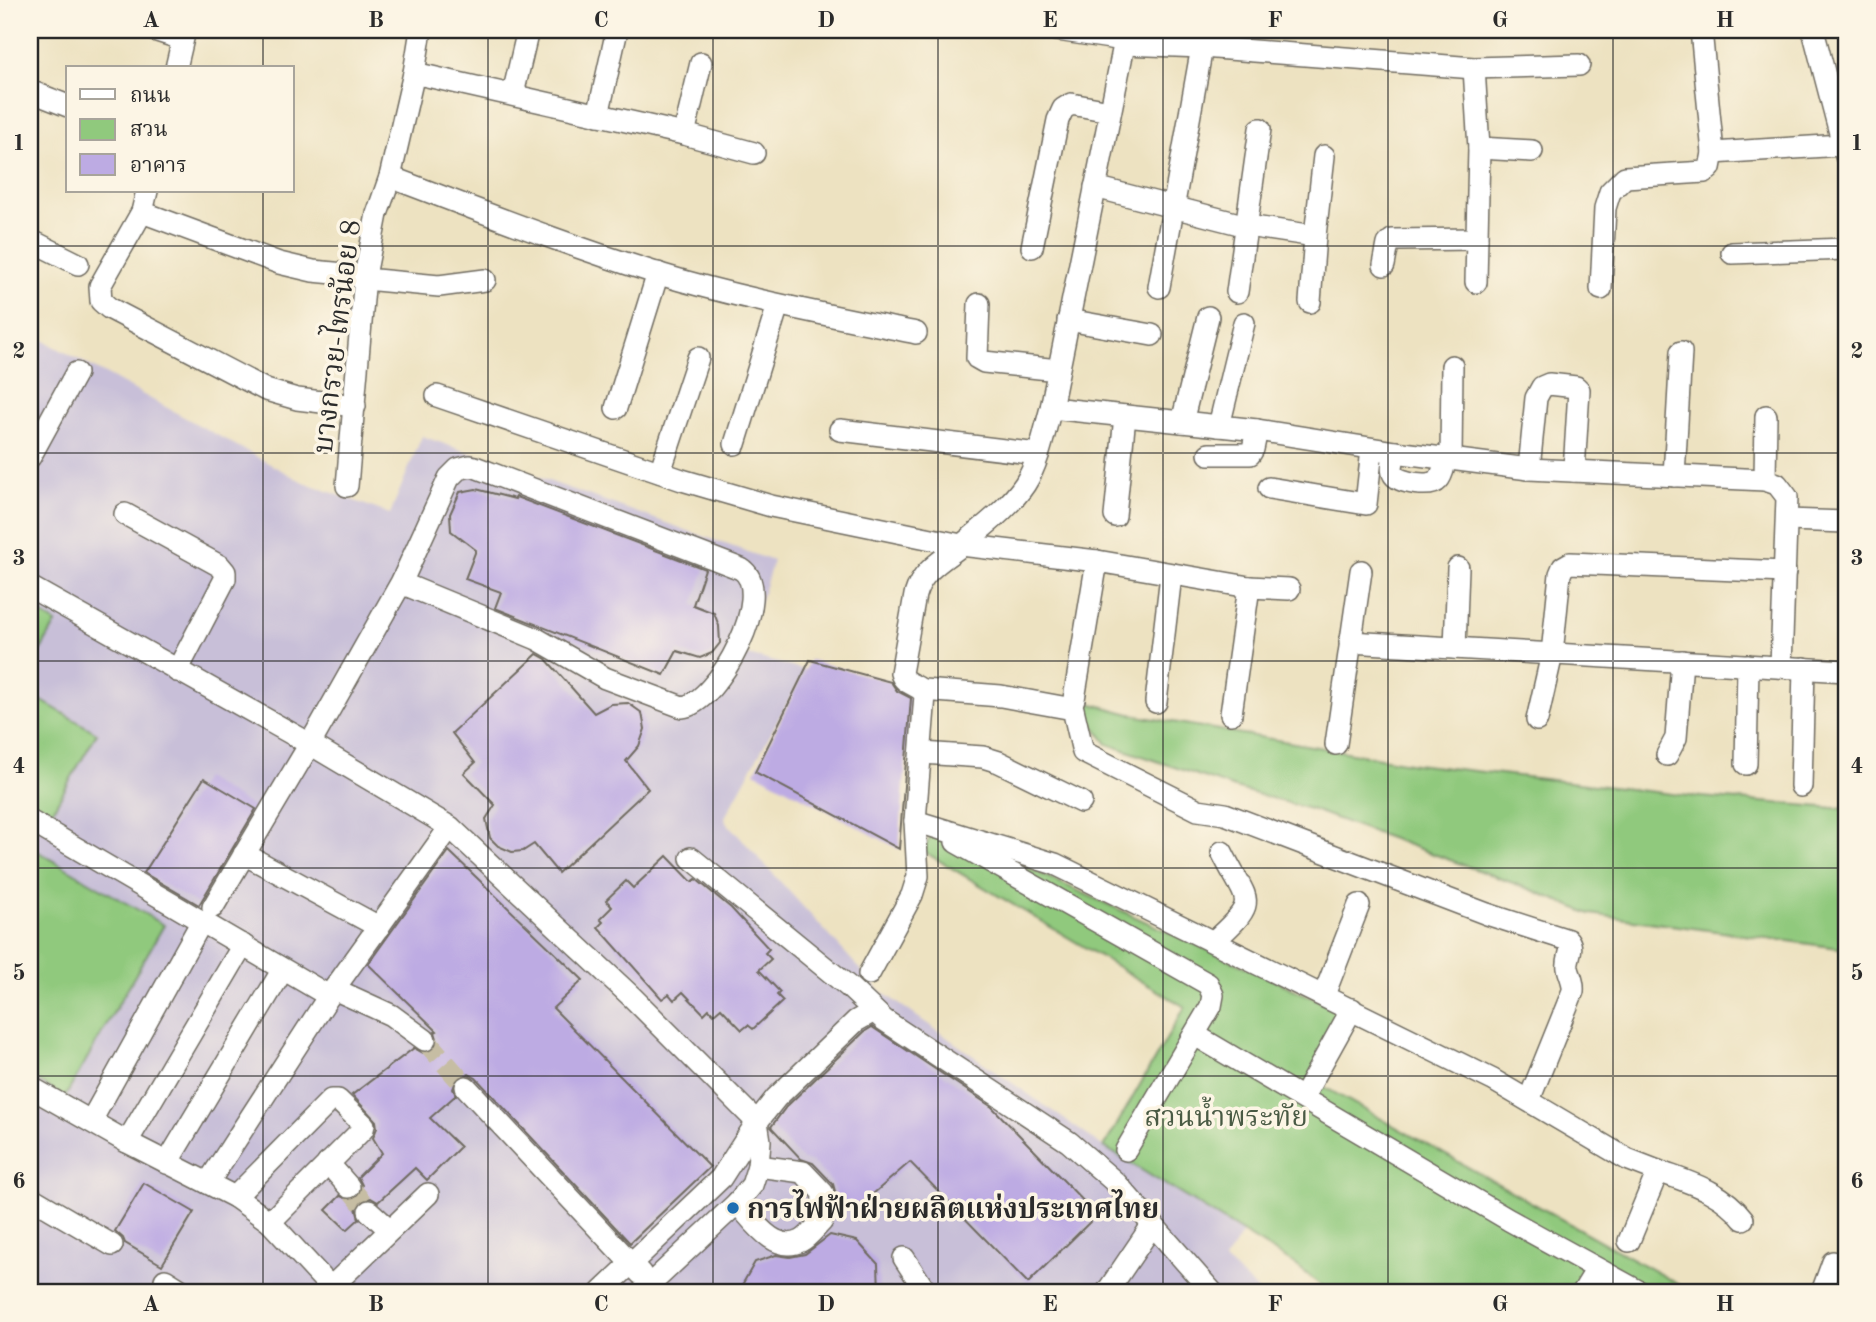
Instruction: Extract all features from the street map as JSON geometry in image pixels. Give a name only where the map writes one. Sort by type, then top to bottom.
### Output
[{"type":"street","points":[[154,30],[184,35],[176,66]]},
{"type":"street","name":"บางกรวย-ไทรน้อย 8","points":[[347,486],[365,277],[377,214],[390,177],[414,73],[421,30]]},
{"type":"street","points":[[513,94],[528,30]]},
{"type":"street","points":[[598,115],[617,30]]},
{"type":"street","points":[[1057,30],[1202,47],[1474,68],[1579,65]]},
{"type":"street","points":[[1601,289],[1605,208],[1610,192],[1617,183],[1625,177],[1705,172],[1710,168],[1713,153],[1701,30]]},
{"type":"street","points":[[1713,153],[1844,151],[1812,30]]},
{"type":"street","points":[[1125,38],[1051,408],[1038,454],[1024,486],[1002,510],[929,570],[918,584],[901,673],[906,682],[923,690],[1001,696],[1073,709],[1083,752],[1198,810],[1225,814],[1487,914],[1568,940],[1572,949],[1568,967],[1574,983],[1573,991],[1529,1100]]},
{"type":"street","points":[[1159,287],[1202,47]]},
{"type":"street","points":[[684,134],[701,63]]},
{"type":"street","points":[[1474,68],[1479,148],[1476,282]]},
{"type":"street","points":[[414,73],[684,134],[754,153]]},
{"type":"street","points":[[30,91],[66,105]]},
{"type":"street","points":[[1032,247],[1058,120],[1063,109],[1072,104],[1110,111]]},
{"type":"street","points":[[1237,292],[1260,129]]},
{"type":"street","points":[[1479,148],[1532,151]]},
{"type":"street","points":[[1310,302],[1324,156]]},
{"type":"street","points":[[390,177],[570,245],[658,273],[778,305],[916,333]]},
{"type":"street","points":[[1095,187],[1247,226],[1315,236]]},
{"type":"street","points":[[147,192],[142,212],[100,286],[101,301],[109,308],[266,390],[298,399],[355,406]]},
{"type":"street","points":[[142,212],[288,266],[439,286],[485,280]]},
{"type":"street","points":[[1384,265],[1388,244],[1392,240],[1477,239]]},
{"type":"street","points":[[30,240],[78,264]]},
{"type":"street","points":[[1732,253],[1846,249]]},
{"type":"street","points":[[616,408],[658,273]]},
{"type":"street","points":[[979,304],[977,358],[984,362],[1058,370]]},
{"type":"street","points":[[736,443],[778,305]]},
{"type":"street","points":[[1182,422],[1208,317]]},
{"type":"street","points":[[1068,320],[1152,335]]},
{"type":"street","points":[[1219,426],[1244,323]]},
{"type":"street","points":[[1674,476],[1681,352]]},
{"type":"street","points":[[660,472],[698,358]]},
{"type":"street","points":[[1449,459],[1452,366]]},
{"type":"street","points":[[30,457],[76,373]]},
{"type":"street","points":[[1529,469],[1536,398],[1542,387],[1549,384],[1576,387],[1579,390],[1574,471]]},
{"type":"street","points":[[437,396],[660,472],[771,506],[961,545],[1097,561],[1249,587],[1289,589]]},
{"type":"street","points":[[1051,408],[1257,430],[1372,449],[1529,469],[1765,480],[1777,484],[1787,497],[1781,666]]},
{"type":"street","points":[[1115,516],[1125,416]]},
{"type":"street","points":[[1765,480],[1766,416]]},
{"type":"street","points":[[840,430],[1038,454]]},
{"type":"street","points":[[1209,454],[1250,454],[1254,449],[1257,430]]},
{"type":"street","points":[[1269,488],[1366,503],[1372,449]]},
{"type":"street","points":[[91,1121],[401,583],[449,478],[458,469],[470,466],[741,569],[752,579],[753,587],[748,622],[724,670],[699,701],[682,707],[605,678],[537,639],[401,583]]},
{"type":"street","points":[[125,514],[220,566],[225,572],[225,579],[177,671]]},
{"type":"street","points":[[1787,520],[1846,522]]},
{"type":"street","points":[[1074,699],[1097,561]]},
{"type":"street","points":[[1537,720],[1552,654],[1563,567],[1570,563],[1785,572]]},
{"type":"street","points":[[1455,648],[1458,568]]},
{"type":"street","points":[[1336,744],[1361,571]]},
{"type":"street","points":[[1156,702],[1171,575]]},
{"type":"street","points":[[30,587],[310,744],[450,827],[632,997],[757,1122],[760,1140],[758,1166],[752,1185],[737,1203],[648,1289],[631,1264],[466,1087]]},
{"type":"street","points":[[1231,715],[1249,587]]},
{"type":"street","points":[[1350,642],[1846,671]]},
{"type":"street","points":[[1667,755],[1676,738],[1682,661]]},
{"type":"street","points":[[1746,764],[1748,665]]},
{"type":"street","points":[[1801,786],[1804,668]]},
{"type":"street","points":[[869,974],[912,895],[918,876],[926,707],[923,690]]},
{"type":"street","points":[[922,754],[983,757],[999,762],[1081,802]]},
{"type":"street","points":[[30,821],[208,914],[243,945],[282,971],[391,1015],[425,1040]]},
{"type":"street","points":[[922,823],[1055,864],[1324,995],[1529,1100],[1627,1159],[1716,1194],[1733,1206],[1743,1219]]},
{"type":"street","points":[[922,823],[1208,984],[1213,995],[1210,1006],[1126,1150]]},
{"type":"street","points":[[208,1183],[331,992],[450,827]]},
{"type":"street","points":[[1214,942],[1241,917],[1247,904],[1246,894],[1222,852]]},
{"type":"street","points":[[244,854],[379,927]]},
{"type":"street","points":[[691,858],[849,987],[884,1020],[1069,1142],[1116,1183],[1212,1292]]},
{"type":"street","points":[[1324,995],[1359,905]]},
{"type":"street","points":[[127,1142],[243,945]]},
{"type":"street","points":[[167,1163],[282,971]]},
{"type":"street","points":[[1303,1097],[1352,1009]]},
{"type":"street","points":[[601,1292],[721,1178],[776,1098],[856,1021],[874,1010]]},
{"type":"street","points":[[1195,1035],[1508,1220],[1640,1292]]},
{"type":"street","points":[[30,1087],[127,1142],[235,1197],[270,1222],[331,1291],[428,1194]]},
{"type":"street","points":[[235,1197],[331,1101],[337,1099],[364,1125],[362,1130],[270,1222]]},
{"type":"street","points":[[328,1163],[348,1187]]},
{"type":"street","points":[[737,1203],[773,1241],[785,1244],[802,1241],[822,1222],[823,1193],[803,1172],[758,1166]]},
{"type":"street","points":[[1629,1241],[1658,1171]]},
{"type":"street","points":[[30,1196],[112,1245]]},
{"type":"street","points":[[369,1210],[390,1230]]},
{"type":"street","points":[[1107,1292],[1153,1224]]},
{"type":"street","points":[[904,1258],[926,1292]]},
{"type":"street","points":[[1822,1292],[1833,1262]]},
{"type":"street","points":[[1583,1292],[1597,1269]]},
{"type":"street","points":[[165,1280],[184,1292]]},
{"type":"shaded area","name":"การไฟฟ้าฝ่ายผลิตแห่งประเทศไทย","points":[[30,333],[303,482],[390,514],[422,436],[773,561],[744,654],[805,670],[725,817],[726,822],[879,990],[1104,1147],[1243,1233],[1224,1260],[1260,1292],[38,1292],[30,1287]]},
{"type":"green space","points":[[30,607],[56,623],[30,669]]},
{"type":"green space","points":[[30,694],[97,733],[49,817],[30,806]]},
{"type":"green space","points":[[1074,699],[1138,716],[1415,764],[1689,796],[1846,809],[1846,949],[1590,914],[1313,810],[1235,788],[1107,744]]},
{"type":"green space","name":"สวนน้ำพระทัย","points":[[936,826],[1344,1012],[1310,1079],[1692,1292],[1329,1292],[1296,1265],[1104,1147],[1185,1007],[923,851]]},
{"type":"green space","points":[[30,847],[164,925],[65,1097],[30,1076]]},
{"type":"building","points":[[476,489],[515,499],[516,497],[705,569],[693,605],[714,613],[719,626],[720,643],[712,653],[700,658],[677,651],[664,675],[495,608],[501,592],[465,579],[476,550],[451,531],[450,514],[460,492]]},
{"type":"building","points":[[537,654],[546,659],[594,713],[611,704],[628,703],[642,713],[645,729],[639,746],[626,761],[648,789],[558,873],[534,844],[523,851],[512,852],[498,846],[490,838],[486,819],[495,805],[464,773],[475,763],[452,733]]},
{"type":"building","points":[[810,660],[891,682],[897,691],[911,698],[899,849],[755,772]]},
{"type":"building","points":[[204,778],[256,809],[199,905],[144,873]]},
{"type":"building","points":[[449,851],[583,980],[553,1008],[710,1167],[630,1243],[476,1078],[469,1074],[457,1078],[453,1089],[456,1095],[430,1118],[460,1147],[427,1180],[415,1168],[378,1202],[371,1198],[364,1199],[356,1208],[359,1219],[347,1230],[326,1210],[340,1196],[351,1200],[358,1196],[362,1185],[358,1177],[382,1153],[373,1138],[377,1128],[376,1121],[352,1095],[414,1048],[423,1053],[430,1052],[438,1042],[437,1031],[368,964]]},
{"type":"building","points":[[667,856],[692,882],[696,879],[731,908],[769,949],[765,953],[771,959],[759,970],[780,992],[777,995],[783,1001],[753,1029],[748,1025],[742,1030],[721,1008],[714,1014],[709,1009],[704,1014],[683,992],[674,1000],[669,994],[662,999],[598,927],[603,922],[600,919],[612,907],[606,900],[626,881],[633,888]]},
{"type":"building","points":[[872,1027],[992,1107],[1097,1215],[1028,1283],[910,1162],[852,1212],[836,1195],[833,1184],[813,1163],[801,1159],[771,1127],[786,1107]]},
{"type":"building","points":[[144,1183],[194,1212],[162,1265],[125,1243],[115,1231]]},
{"type":"building","points":[[830,1235],[857,1241],[878,1264],[879,1292],[738,1292],[755,1262],[776,1255],[790,1257],[805,1254]]},
{"type":"tunnel","points":[[425,1040],[466,1087]]},
{"type":"tunnel","points":[[349,1187],[369,1211]]},
{"type":"place","name":"การไฟฟ้าฝ่ายผลิตแห่งประเทศไทย","points":[[733,1208]]}]
